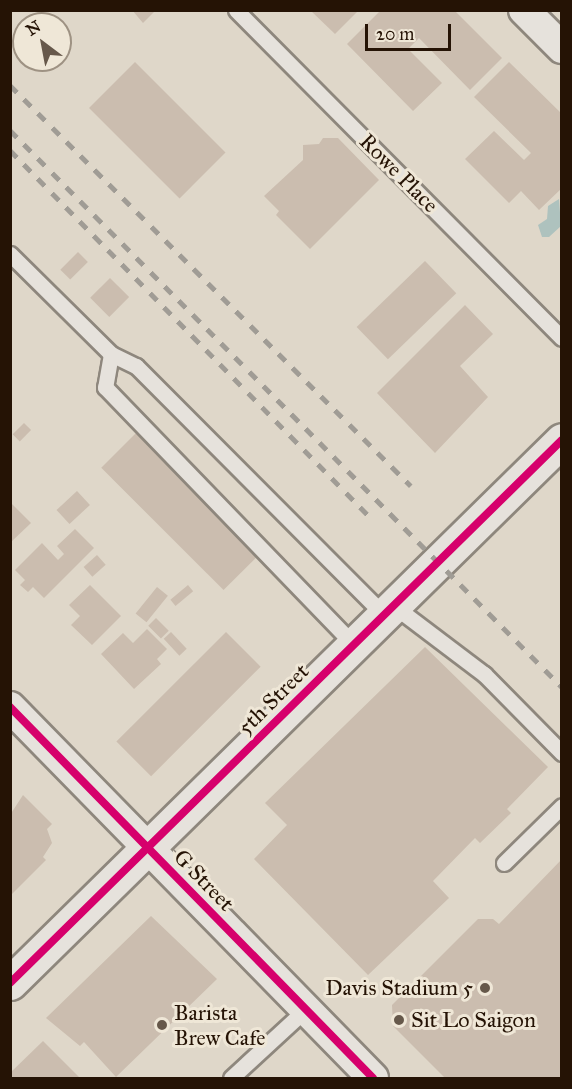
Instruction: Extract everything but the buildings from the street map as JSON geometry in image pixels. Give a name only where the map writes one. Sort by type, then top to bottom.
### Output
[{"type":"main road","name":"5th Street","points":[[10,983],[561,441]]},
{"type":"street","points":[[524,10],[561,48]]},
{"type":"street","name":"G Street","points":[[10,707],[373,1078]]},
{"type":"lane","name":"Rowe Place","points":[[236,10],[561,338]]},
{"type":"lane","points":[[10,254],[111,354],[136,366],[389,611],[484,674],[561,753]]},
{"type":"lane","points":[[111,354],[105,387],[354,645]]},
{"type":"lane","points":[[504,863],[561,807]]},
{"type":"lane","points":[[231,1078],[305,1010]]},
{"type":"shaded area","points":[[559,199],[561,226],[549,237],[542,237],[538,225],[547,219],[548,206]]},
{"type":"railway","points":[[10,85],[411,486]]},
{"type":"railway","points":[[10,130],[562,687]]},
{"type":"railway","points":[[10,150],[368,515]]},
{"type":"cycle path","points":[[10,983],[562,440]]},
{"type":"cycle path","points":[[10,707],[373,1078]]},
{"type":"place","name":"Davis Stadium 5","points":[[485,988]]},
{"type":"place","name":"Sit Lo Saigon","points":[[399,1020]]},
{"type":"place","name":"Barista Brew Cafe","points":[[162,1025]]}]
